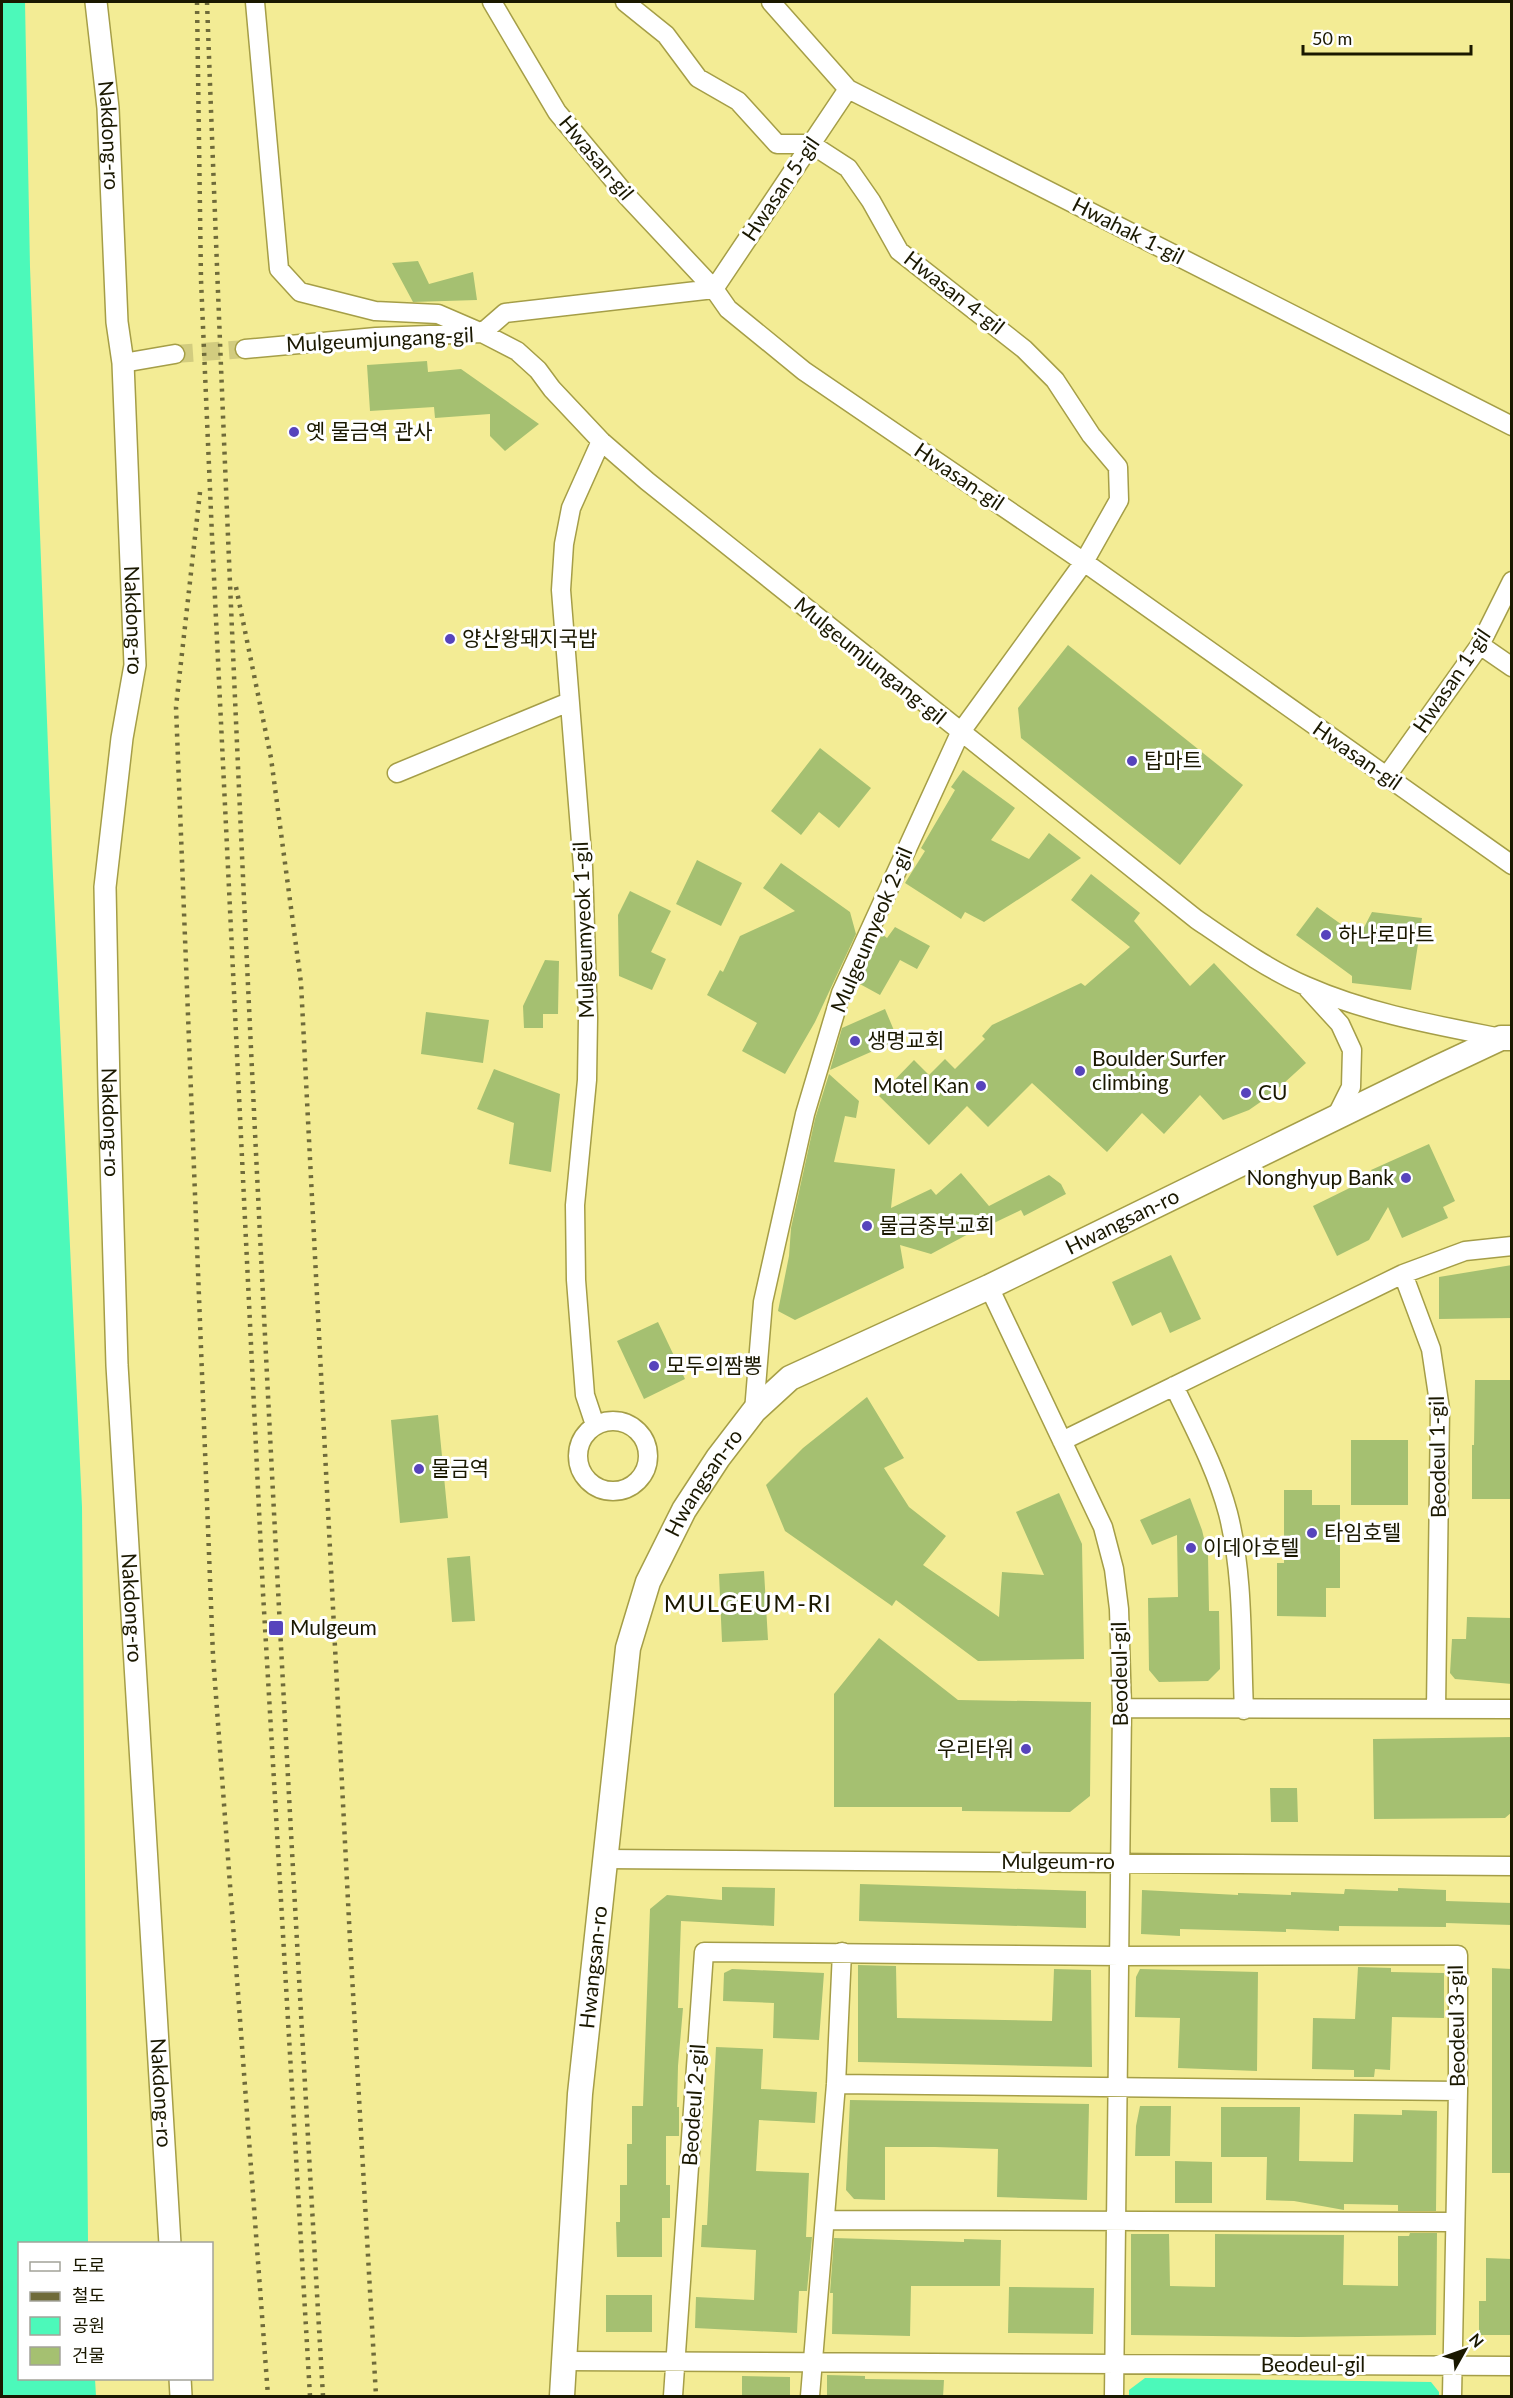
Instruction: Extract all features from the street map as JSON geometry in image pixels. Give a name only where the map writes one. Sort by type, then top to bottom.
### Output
[{"type":"main road","name":"Hwangsan-ro","points":[[562,2397],[580,2094],[628,1648],[648,1582],[684,1510],[718,1458],[754,1411],[790,1378],[989,1287],[1336,1117],[1506,1038]]},
{"type":"street","name":"Nakdong-ro","points":[[96,2],[108,108],[117,322],[123,363],[135,665],[122,738],[105,887],[117,1365],[170,2242]]},
{"type":"street","points":[[255,2],[279,269],[300,292],[375,311],[438,314],[482,333],[505,313],[714,289]]},
{"type":"street","name":"Hwasan-gil","points":[[492,2],[557,112],[626,195],[714,289],[728,309],[804,371],[1084,562],[1512,865]]},
{"type":"street","points":[[625,2],[666,35],[698,78],[738,101],[777,144],[811,144]]},
{"type":"street","name":"Hwahak 1-gil","points":[[771,2],[848,89],[1512,426]]},
{"type":"street","name":"Hwasan 5-gil","points":[[714,289],[848,89]]},
{"type":"street","name":"Hwasan 4-gil","points":[[811,144],[848,168],[871,201],[899,251],[1024,349],[1054,380],[1090,435],[1118,467],[1119,500]]},
{"type":"street","name":"Mulgeumjungang-gil","points":[[245,350],[376,337],[482,333],[517,351],[601,441],[706,529],[1196,919],[1272,969],[1342,1001],[1409,1019],[1506,1038]]},
{"type":"street","points":[[123,363],[174,354]]},
{"type":"street","name":"Mulgeumyeok 1-gil","points":[[595,1425],[585,1395],[576,1280],[575,1205],[587,1080],[588,1018],[583,867],[561,590],[564,544],[571,508],[601,441]]},
{"type":"street","name":"Mulgeumyeok 2-gil","points":[[754,1411],[763,1302],[805,1114],[838,1004],[960,733],[1084,562],[1119,500]]},
{"type":"street","name":"Hwasan 1-gil","points":[[1386,777],[1479,645],[1512,581]]},
{"type":"street","points":[[1479,645],[1512,667]]},
{"type":"street","points":[[398,773],[569,702]]},
{"type":"street","points":[[1305,985],[1340,1024],[1352,1050],[1351,1087],[1336,1117]]},
{"type":"street","points":[[1062,1442],[1403,1274],[1465,1251],[1512,1246]]},
{"type":"street","name":"Beodeul 1-gil","points":[[1403,1274],[1431,1349],[1440,1409],[1436,1709]]},
{"type":"street","name":"Beodeul-gil","points":[[989,1287],[1103,1527],[1114,1569],[1119,1609],[1122,1708],[1122,1863],[1114,2397]]},
{"type":"street","points":[[1174,1386],[1212,1466],[1228,1513],[1238,1565],[1245,1710]]},
{"type":"street","points":[[1122,1708],[1512,1709]]},
{"type":"street","name":"Mulgeum-ro","points":[[605,1859],[1512,1866]]},
{"type":"street","name":"Beodeul 2-gil","points":[[673,2397],[704,1952],[1120,1956]]},
{"type":"street","points":[[810,2397],[836,2084],[842,1952]]},
{"type":"street","name":"Beodeul 3-gil","points":[[1120,1956],[1458,1955],[1458,2091],[1452,2397]]},
{"type":"street","points":[[836,2084],[1458,2091]]},
{"type":"street","points":[[825,2220],[1455,2222]]},
{"type":"street","name":"Beodeul-gil","points":[[564,2361],[1512,2366]]},
{"type":"street","points":[[180,2380],[181,2397]]},
{"type":"green space","points":[[2,2],[25,2],[30,267],[52,854],[82,1507],[88,2242],[18,2242],[18,2380],[95,2380],[96,2396],[2,2396]]},
{"type":"green space","points":[[1145,2378],[1431,2382],[1439,2392],[1439,2396],[1129,2396],[1129,2390]]},
{"type":"building","points":[[418,261],[429,284],[473,272],[477,300],[413,302],[392,263]]},
{"type":"building","points":[[427,361],[428,372],[461,369],[539,424],[505,451],[490,436],[490,414],[435,418],[434,407],[370,411],[367,365]]},
{"type":"building","name":"탑마트","points":[[1068,645],[1243,785],[1180,865],[1021,738],[1018,708]]},
{"type":"building","points":[[820,748],[871,788],[839,828],[819,812],[801,835],[771,811]]},
{"type":"building","points":[[963,770],[1015,808],[991,840],[1029,859],[1049,833],[1081,858],[984,922],[965,912],[961,919],[905,883],[925,851],[921,848],[955,790],[951,787]]},
{"type":"building","points":[[697,860],[742,883],[721,926],[676,904]]},
{"type":"building","points":[[781,863],[850,912],[856,934],[815,1022],[785,1074],[742,1051],[757,1023],[707,995],[720,970],[723,972],[740,936],[795,911],[763,888]]},
{"type":"building","points":[[1091,874],[1140,913],[1134,921],[1190,986],[1214,963],[1306,1063],[1272,1094],[1249,1110],[1223,1120],[1200,1095],[1164,1134],[1142,1113],[1107,1152],[1032,1083],[988,1127],[967,1106],[929,1145],[879,1096],[914,1060],[929,1075],[945,1059],[955,1069],[985,1039],[982,1036],[992,1025],[1081,983],[1085,986],[1130,947],[1071,900]]},
{"type":"building","points":[[630,891],[671,911],[651,952],[666,959],[652,990],[619,976],[618,915]]},
{"type":"building","points":[[1317,907],[1359,937],[1372,912],[1422,918],[1411,990],[1352,983],[1352,976],[1296,935]]},
{"type":"building","points":[[895,927],[930,946],[917,969],[900,960],[880,995],[858,983],[882,934],[887,938]]},
{"type":"building","points":[[545,960],[559,961],[558,1014],[543,1014],[543,1028],[524,1028],[523,1006]]},
{"type":"building","points":[[885,1009],[898,1040],[830,1070],[842,1028]]},
{"type":"building","points":[[426,1012],[489,1020],[483,1063],[421,1054]]},
{"type":"building","points":[[494,1069],[560,1094],[551,1172],[509,1164],[514,1123],[477,1109]]},
{"type":"building","points":[[829,1074],[859,1101],[856,1118],[845,1116],[834,1162],[895,1169],[891,1208],[931,1189],[936,1195],[961,1173],[989,1206],[1049,1175],[1061,1184],[1066,1194],[1024,1216],[1021,1210],[931,1254],[900,1245],[904,1268],[795,1320],[778,1311],[789,1256],[791,1228],[815,1119]]},
{"type":"building","points":[[1429,1144],[1455,1201],[1443,1207],[1448,1218],[1402,1238],[1388,1207],[1369,1240],[1337,1256],[1313,1206],[1374,1176],[1371,1170]]},
{"type":"building","points":[[1171,1255],[1201,1319],[1170,1333],[1161,1312],[1132,1326],[1112,1282]]},
{"type":"building","points":[[1512,1265],[1512,1318],[1439,1319],[1439,1277]]},
{"type":"building","points":[[658,1322],[685,1379],[644,1399],[617,1341]]},
{"type":"building","points":[[1475,1380],[1512,1380],[1512,1499],[1472,1499]]},
{"type":"building","points":[[867,1397],[904,1458],[884,1468],[909,1507],[946,1536],[923,1565],[999,1617],[1002,1572],[1044,1575],[1016,1512],[1059,1493],[1082,1544],[1084,1659],[978,1661],[896,1600],[892,1606],[785,1531],[766,1485],[803,1448]]},
{"type":"building","name":"물금역","points":[[438,1415],[448,1518],[400,1523],[391,1420]]},
{"type":"building","points":[[1351,1440],[1408,1440],[1408,1505],[1351,1505]]},
{"type":"building","points":[[1284,1490],[1312,1490],[1312,1505],[1340,1505],[1340,1588],[1326,1588],[1326,1617],[1277,1616],[1277,1563],[1284,1563]]},
{"type":"building","points":[[1190,1498],[1202,1530],[1208,1555],[1209,1611],[1219,1611],[1220,1669],[1208,1681],[1159,1682],[1149,1670],[1148,1598],[1178,1597],[1177,1535],[1152,1545],[1140,1520]]},
{"type":"building","points":[[470,1556],[475,1621],[452,1622],[447,1558]]},
{"type":"building","points":[[764,1571],[768,1640],[722,1642],[719,1574]]},
{"type":"building","points":[[1467,1617],[1512,1618],[1512,1684],[1455,1679],[1450,1673],[1452,1639],[1466,1639]]},
{"type":"building","points":[[879,1638],[958,1700],[1091,1702],[1090,1796],[1070,1812],[962,1811],[962,1807],[834,1807],[834,1694]]},
{"type":"building","points":[[1512,1737],[1512,1812],[1505,1818],[1374,1819],[1373,1739]]},
{"type":"building","points":[[1270,1788],[1297,1788],[1298,1822],[1271,1822]]},
{"type":"building","points":[[860,1884],[1086,1891],[1086,1928],[859,1921]]},
{"type":"building","points":[[722,1887],[775,1888],[774,1926],[681,1921],[678,2008],[683,2008],[678,2066],[679,2136],[666,2136],[666,2185],[670,2185],[670,2218],[662,2218],[662,2257],[617,2257],[616,2222],[620,2222],[620,2185],[627,2185],[627,2144],[632,2144],[632,2106],[643,2106],[650,1909],[667,1895],[722,1900]]},
{"type":"building","points":[[1398,1888],[1446,1890],[1446,1901],[1512,1903],[1512,1925],[1446,1923],[1446,1927],[1339,1926],[1339,1931],[1286,1929],[1286,1932],[1180,1929],[1180,1936],[1141,1934],[1142,1890],[1291,1895],[1291,1892],[1344,1894],[1345,1889],[1398,1891]]},
{"type":"building","points":[[858,1965],[896,1966],[897,2018],[1052,2021],[1054,1969],[1091,1970],[1092,2067],[858,2062]]},
{"type":"building","points":[[1358,1967],[1391,1968],[1391,1972],[1444,1973],[1444,2018],[1392,2017],[1390,2070],[1375,2069],[1374,2077],[1354,2077],[1354,2070],[1312,2069],[1313,2018],[1355,2019]]},
{"type":"building","points":[[1492,1968],[1512,1969],[1512,2173],[1492,2173]]},
{"type":"building","points":[[732,1969],[824,1973],[819,2040],[773,2038],[774,2003],[723,2001],[724,1973]]},
{"type":"building","points":[[1140,1969],[1258,1972],[1257,2071],[1178,2068],[1180,2018],[1135,2017],[1136,1977]]},
{"type":"building","points":[[716,2047],[763,2049],[761,2089],[817,2092],[815,2123],[759,2120],[756,2171],[809,2173],[806,2237],[812,2237],[807,2291],[799,2291],[797,2333],[695,2328],[696,2297],[754,2300],[756,2250],[701,2247],[702,2225],[707,2225]]},
{"type":"building","points":[[850,2100],[1089,2104],[1087,2200],[997,2197],[998,2149],[935,2147],[885,2147],[885,2200],[854,2199],[846,2190]]},
{"type":"building","points":[[1140,2106],[1171,2106],[1170,2156],[1135,2156],[1136,2126]]},
{"type":"building","points":[[1221,2107],[1300,2107],[1299,2161],[1353,2162],[1354,2114],[1402,2115],[1402,2110],[1437,2111],[1436,2211],[1398,2211],[1398,2205],[1344,2204],[1344,2210],[1294,2201],[1266,2200],[1267,2157],[1221,2157]]},
{"type":"building","points":[[1175,2161],[1212,2162],[1212,2203],[1175,2203]]},
{"type":"building","points":[[1410,2233],[1437,2233],[1436,2335],[1298,2337],[1131,2335],[1131,2234],[1169,2234],[1170,2286],[1215,2287],[1215,2234],[1344,2235],[1343,2285],[1398,2286],[1398,2236],[1409,2236]]},
{"type":"building","points":[[834,2238],[964,2242],[964,2239],[1001,2240],[1000,2286],[911,2286],[910,2336],[832,2334],[833,2293],[830,2293]]},
{"type":"building","points":[[1486,2258],[1512,2259],[1512,2335],[1479,2335],[1479,2301],[1486,2301]]},
{"type":"building","points":[[1009,2287],[1094,2288],[1093,2334],[1008,2333]]},
{"type":"building","points":[[606,2295],[652,2295],[652,2332],[606,2332]]},
{"type":"building","points":[[827,2375],[865,2376],[865,2379],[944,2380],[943,2397],[827,2397]]},
{"type":"building","points":[[742,2376],[790,2377],[790,2397],[742,2397]]},
{"type":"tunnel","points":[[175,354],[245,349]]},
{"type":"railway","points":[[197,2],[201,280],[212,536],[263,1593],[310,2396]]},
{"type":"railway","points":[[207,2],[258,1199],[323,2396]]},
{"type":"railway","points":[[200,492],[176,707],[213,1656],[268,2396]]},
{"type":"railway","points":[[236,587],[271,758],[301,983],[376,2396]]},
{"type":"place","name":"옛 물금역 관사","points":[[294,432]]},
{"type":"place","name":"양산왕돼지국밥","points":[[450,639]]},
{"type":"place","name":"탑마트","points":[[1132,761]]},
{"type":"place","name":"하나로마트","points":[[1326,935]]},
{"type":"place","name":"생명교회","points":[[855,1041]]},
{"type":"place","name":"Boulder Surfer climbing","points":[[1080,1071]]},
{"type":"place","name":"Motel Kan","points":[[981,1086]]},
{"type":"place","name":"CU","points":[[1246,1093]]},
{"type":"place","name":"Nonghyup Bank","points":[[1406,1178]]},
{"type":"place","name":"물금중부교회","points":[[867,1226]]},
{"type":"place","name":"모두의짬뽕","points":[[654,1366]]},
{"type":"place","name":"물금역","points":[[419,1469]]},
{"type":"place","name":"타임호텔","points":[[1312,1533]]},
{"type":"place","name":"이데아호텔","points":[[1191,1548]]},
{"type":"place","name":"Mulgeum","points":[[276,1628]]},
{"type":"place","name":"우리타워","points":[[1026,1749]]},
{"type":"district","name":"MULGEUM-RI","points":[[748,1604]]}]
